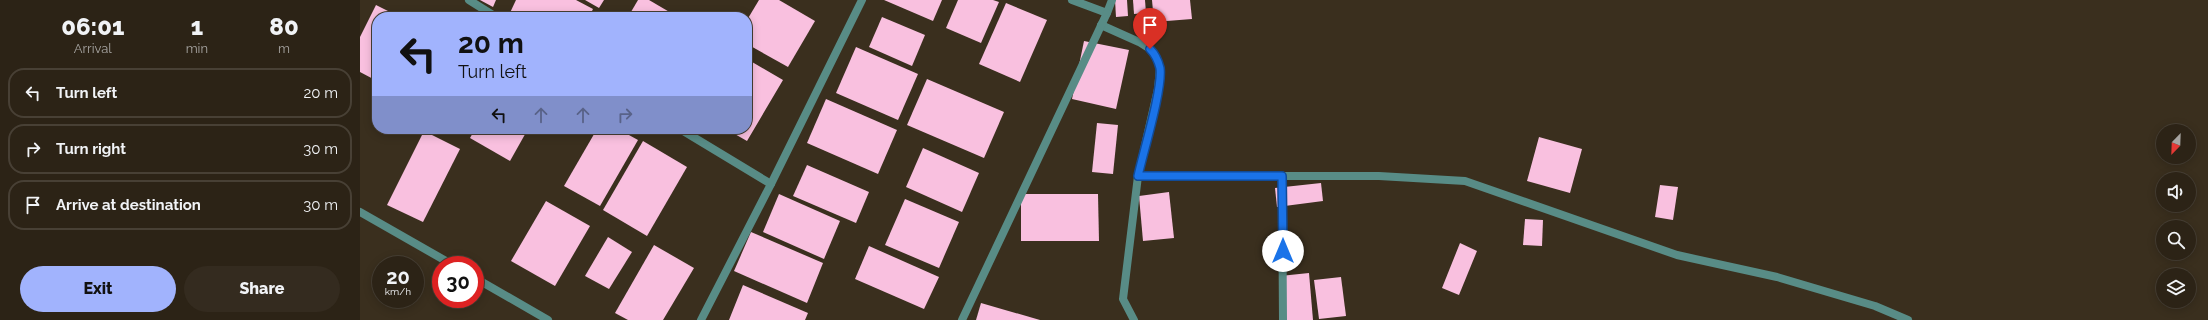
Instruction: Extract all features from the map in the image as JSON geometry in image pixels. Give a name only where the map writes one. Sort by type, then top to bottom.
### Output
[{"type":"street","points":[[469,0],[488,12]]},
{"type":"street","points":[[701,320],[771,184],[862,0]]},
{"type":"street","points":[[1072,0],[1107,14]]},
{"type":"street","points":[[962,320],[1107,14],[1112,0]]},
{"type":"street","points":[[1101,25],[1139,42],[1150,49],[1155,55],[1160,68],[1158,89],[1138,176],[1123,299],[1134,320]]},
{"type":"street","points":[[688,134],[771,184]]},
{"type":"street","points":[[1138,176],[1379,176],[1465,181],[1677,255],[1777,277],[1875,306],[1908,320]]},
{"type":"street","points":[[1282,176],[1283,320]]},
{"type":"street","points":[[360,212],[437,256]]},
{"type":"street","points":[[484,283],[548,320]]},
{"type":"building","points":[[480,0],[496,0],[493,7]]},
{"type":"building","points":[[516,0],[576,0],[593,9],[592,12],[510,12]]},
{"type":"building","points":[[585,0],[604,0],[599,8]]},
{"type":"building","points":[[638,0],[649,0],[669,12],[631,12]]},
{"type":"building","points":[[759,0],[779,0],[815,21],[788,67],[752,47],[752,12]]},
{"type":"building","points":[[884,0],[942,0],[933,21]]},
{"type":"building","points":[[958,0],[993,0],[999,2],[981,43],[946,28]]},
{"type":"building","points":[[1115,0],[1127,0],[1128,16],[1116,17]]},
{"type":"building","points":[[1133,0],[1145,0],[1146,13],[1134,14]]},
{"type":"building","points":[[1152,0],[1190,0],[1192,19],[1154,22]]},
{"type":"building","points":[[1006,3],[1047,20],[1020,82],[979,64]]},
{"type":"building","points":[[376,5],[390,12],[372,12]]},
{"type":"building","points":[[372,13],[372,78],[360,72],[360,37]]},
{"type":"building","points":[[882,17],[925,35],[912,66],[869,47]]},
{"type":"building","points":[[1084,41],[1129,50],[1116,109],[1072,99]]},
{"type":"building","points":[[856,47],[918,74],[898,120],[836,93]]},
{"type":"building","points":[[752,62],[783,80],[752,133]]},
{"type":"building","points":[[927,79],[1004,112],[984,158],[907,125]]},
{"type":"building","points":[[826,99],[897,130],[878,174],[807,143]]},
{"type":"building","points":[[1097,123],[1118,125],[1113,174],[1092,172]]},
{"type":"building","points":[[422,134],[430,134],[460,149],[423,222],[387,205]]},
{"type":"building","points":[[472,134],[525,134],[510,161],[470,138]]},
{"type":"building","points":[[594,134],[627,134],[638,140],[600,206],[564,186]]},
{"type":"building","points":[[735,134],[751,134],[747,141]]},
{"type":"building","points":[[1539,137],[1582,149],[1570,193],[1527,181]]},
{"type":"building","points":[[643,141],[687,167],[647,236],[603,210]]},
{"type":"building","points":[[923,148],[979,173],[962,212],[906,187]]},
{"type":"building","points":[[807,165],[869,192],[856,223],[793,196]]},
{"type":"building","points":[[1321,183],[1323,201],[1277,207],[1275,188]]},
{"type":"building","points":[[1660,185],[1678,187],[1673,220],[1655,217]]},
{"type":"building","points":[[1169,192],[1174,238],[1143,241],[1139,196]]},
{"type":"building","points":[[779,194],[840,221],[824,259],[763,232]]},
{"type":"building","points":[[1021,194],[1098,194],[1099,241],[1021,241]]},
{"type":"building","points":[[905,199],[959,222],[939,268],[885,245]]},
{"type":"building","points":[[546,201],[590,226],[555,286],[511,261]]},
{"type":"building","points":[[1525,219],[1543,220],[1542,246],[1523,245]]},
{"type":"building","points":[[751,232],[823,263],[807,303],[734,271]]},
{"type":"building","points":[[608,237],[632,252],[609,289],[585,276]]},
{"type":"building","points":[[1460,243],[1477,251],[1459,295],[1442,288]]},
{"type":"building","points":[[654,245],[694,268],[663,320],[628,320],[615,313]]},
{"type":"building","points":[[869,246],[939,277],[924,309],[855,279]]},
{"type":"building","points":[[1309,273],[1313,320],[1284,320],[1280,276]]},
{"type":"building","points":[[1341,277],[1346,316],[1319,319],[1314,280]]},
{"type":"building","points":[[743,285],[808,313],[805,320],[729,320]]},
{"type":"building","points":[[981,303],[1040,320],[976,320]]},
{"type":"route","points":[[1150,49],[1155,55],[1160,68],[1158,89],[1138,176],[1282,176],[1283,251]]}]
